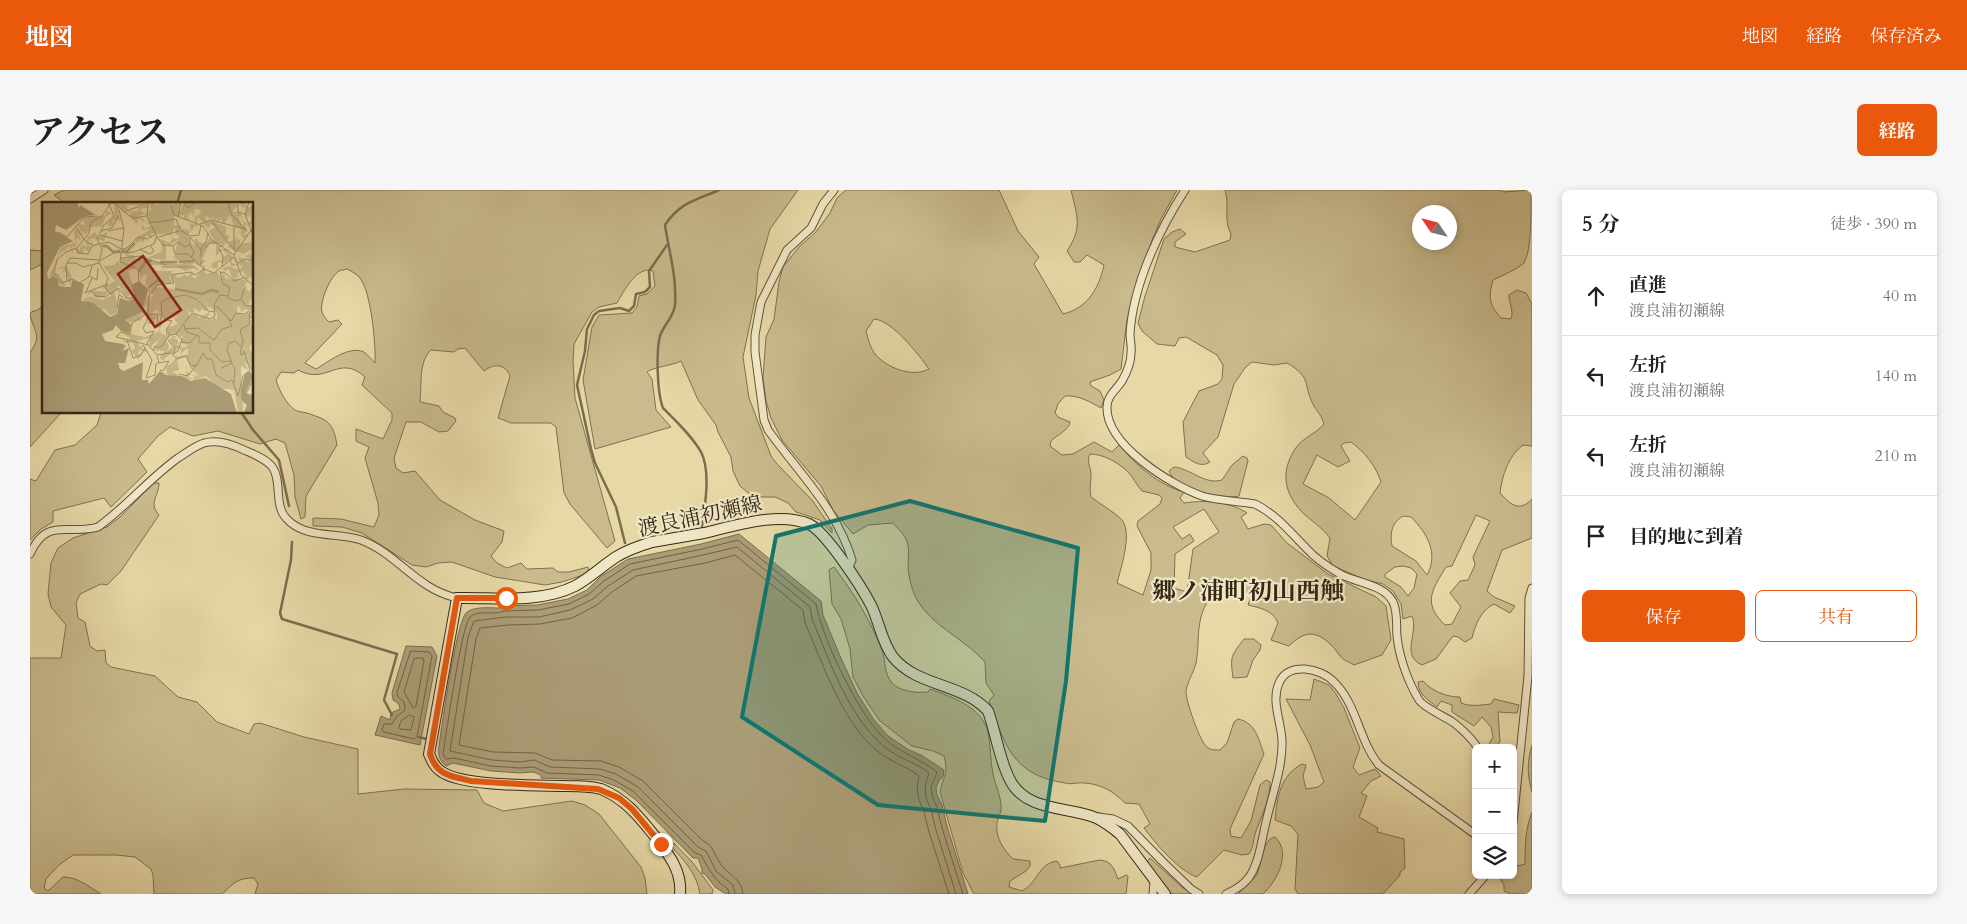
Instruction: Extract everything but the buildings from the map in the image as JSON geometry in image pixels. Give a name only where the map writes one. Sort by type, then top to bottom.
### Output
[{"type":"main road","name":"渡良浦初瀬線","points":[[457,598],[536,597],[551,594],[575,586],[618,556],[652,542],[776,519],[788,519],[809,524],[827,539],[871,605],[888,650],[899,664],[922,679],[972,699],[988,711],[1010,780],[1018,791],[1038,804],[1094,816],[1120,834],[1165,894]]},
{"type":"main road","points":[[457,598],[430,754],[435,767],[451,776],[471,781],[590,787],[610,793],[632,809],[670,856],[679,877],[680,894]]},
{"type":"street","points":[[30,199],[44,190]]},
{"type":"street","points":[[834,190],[823,204],[811,228],[793,243],[781,259],[761,302],[755,335],[755,352],[764,420],[768,430],[820,494],[849,548],[852,560],[848,570]]},
{"type":"street","points":[[1185,190],[1159,233],[1137,295],[1130,334],[1132,354],[1122,381],[1107,402],[1109,421],[1124,444],[1136,456],[1166,479],[1204,497],[1255,504],[1281,521],[1308,550],[1328,566],[1346,578],[1386,593],[1395,606],[1401,659],[1420,702],[1455,724],[1474,744]]},
{"type":"street","points":[[30,554],[40,536],[55,529],[92,529],[98,527],[153,478],[185,454],[205,443],[223,442],[232,444],[254,455],[272,467],[277,476],[285,518],[304,530],[360,540],[367,543],[388,555],[422,584],[457,598]]},
{"type":"street","points":[[1515,789],[1528,676],[1529,598],[1532,588]]},
{"type":"street","points":[[1226,894],[1243,884],[1255,867],[1278,774],[1282,748],[1276,692],[1282,676],[1293,670],[1312,670],[1330,677],[1342,692],[1369,750],[1379,765],[1475,834]]},
{"type":"street","points":[[1094,816],[1113,819],[1128,826],[1191,889],[1199,894]]},
{"type":"street","points":[[1469,894],[1482,879]]},
{"type":"street","points":[[1153,894],[1154,881]]},
{"type":"highlighted area","points":[[910,501],[1078,548],[1066,681],[1045,821],[878,805],[742,717],[776,536]]},
{"type":"shaded area","points":[[64,190],[798,190],[770,229],[758,271],[756,295],[743,357],[749,398],[771,456],[812,500],[832,529],[832,533],[820,520],[796,512],[788,503],[775,497],[753,497],[740,486],[733,471],[731,457],[716,425],[698,400],[681,361],[647,372],[652,379],[656,410],[671,427],[595,449],[583,380],[592,327],[599,315],[632,313],[637,307],[639,296],[647,294],[655,286],[653,271],[647,270],[636,275],[617,303],[599,307],[592,312],[574,344],[575,398],[615,541],[607,548],[570,504],[564,493],[556,427],[551,423],[511,423],[498,418],[510,376],[505,369],[499,366],[488,368],[484,371],[465,348],[454,352],[431,350],[424,361],[421,374],[420,402],[439,406],[443,412],[455,418],[456,421],[448,431],[439,432],[421,422],[406,422],[394,458],[396,468],[403,473],[415,471],[440,500],[475,520],[504,531],[502,542],[491,556],[497,563],[507,568],[521,563],[527,569],[553,568],[558,572],[569,572],[588,567],[589,573],[562,582],[545,585],[495,577],[452,562],[438,563],[426,567],[412,565],[362,533],[342,527],[313,526],[313,518],[341,519],[374,527],[379,515],[378,503],[365,458],[369,447],[356,441],[356,429],[383,439],[392,420],[392,413],[362,385],[365,377],[356,370],[348,368],[340,368],[317,374],[308,374],[298,370],[294,373],[281,372],[276,380],[283,396],[296,411],[307,413],[328,423],[334,431],[337,445],[306,496],[305,517],[301,519],[295,497],[294,475],[285,443],[276,439],[260,444],[218,431],[193,436],[170,427],[158,436],[138,459],[147,472],[111,507],[104,498],[53,511],[53,522],[41,529],[30,540],[30,479],[36,481],[55,450],[75,445],[97,425],[101,414],[254,414],[254,202],[63,202],[54,195]],"holes":[[[347,269],[356,274],[364,285],[370,306],[374,331],[375,363],[364,352],[358,350],[345,352],[316,369],[305,363],[342,324],[338,320],[329,322],[322,312],[322,302],[329,284],[332,278],[340,271]]]},
{"type":"shaded area","points":[[846,190],[999,190],[1018,231],[1039,257],[1034,264],[1063,314],[1072,311],[1086,302],[1099,282],[1104,265],[1087,255],[1080,262],[1074,262],[1067,251],[1077,228],[1077,214],[1071,190],[1177,190],[1152,240],[1133,297],[1127,320],[1121,369],[1090,382],[1091,386],[1100,391],[1104,400],[1101,408],[1080,398],[1065,396],[1058,404],[1055,413],[1058,417],[1070,422],[1065,430],[1051,441],[1050,446],[1062,455],[1073,454],[1094,442],[1112,452],[1119,445],[1133,460],[1156,479],[1165,485],[1184,492],[1180,498],[1184,503],[1216,502],[1240,509],[1247,513],[1241,517],[1248,529],[1264,524],[1271,525],[1287,543],[1328,574],[1376,597],[1386,606],[1391,640],[1382,655],[1354,665],[1343,659],[1322,637],[1316,635],[1311,634],[1300,637],[1289,646],[1271,640],[1278,623],[1276,619],[1266,610],[1248,605],[1251,596],[1242,590],[1226,587],[1214,593],[1209,600],[1201,617],[1196,663],[1186,692],[1193,720],[1203,742],[1209,748],[1220,750],[1227,743],[1234,722],[1238,719],[1249,724],[1258,737],[1264,754],[1230,829],[1231,836],[1241,838],[1251,821],[1260,785],[1266,780],[1270,782],[1267,801],[1249,854],[1242,855],[1224,850],[1197,877],[1175,863],[1144,828],[1150,824],[1139,804],[1125,803],[1116,795],[1096,785],[1082,783],[1067,784],[1047,779],[1033,773],[1022,765],[1013,756],[1006,744],[989,701],[994,695],[986,683],[985,662],[932,618],[917,600],[908,570],[909,551],[904,535],[893,523],[868,525],[853,534],[833,510],[821,486],[782,440],[771,418],[766,401],[763,378],[766,337],[774,319],[783,267],[799,247],[815,233],[830,213],[837,198]],"holes":[[[874,319],[889,325],[897,332],[912,347],[929,369],[922,372],[908,372],[886,364],[880,359],[872,349],[866,331]],[[1090,454],[1095,454],[1114,462],[1129,473],[1142,491],[1159,495],[1162,498],[1160,504],[1138,521],[1137,526],[1151,553],[1151,570],[1143,595],[1117,583],[1125,549],[1126,531],[1120,518],[1091,497]],[[1204,509],[1219,532],[1193,549],[1187,592],[1174,588],[1175,554],[1194,541],[1190,534],[1182,539],[1173,527]]]},
{"type":"shaded area","points":[[1225,190],[1501,190],[1503,192],[1531,190],[1527,257],[1521,266],[1493,280],[1490,296],[1494,309],[1501,318],[1511,319],[1509,295],[1517,290],[1526,293],[1532,304],[1532,446],[1523,445],[1514,454],[1504,473],[1500,493],[1507,501],[1519,506],[1523,506],[1532,499],[1532,538],[1502,550],[1487,591],[1494,597],[1515,606],[1510,613],[1494,604],[1489,607],[1479,618],[1472,638],[1465,642],[1453,636],[1436,659],[1422,665],[1416,661],[1412,656],[1411,650],[1414,623],[1412,616],[1403,619],[1401,604],[1393,591],[1383,584],[1366,580],[1333,566],[1327,556],[1330,538],[1302,512],[1291,497],[1286,481],[1286,473],[1291,457],[1298,445],[1324,424],[1310,398],[1304,377],[1295,368],[1287,363],[1274,365],[1252,362],[1245,368],[1234,384],[1218,437],[1203,453],[1210,462],[1201,464],[1186,457],[1183,422],[1199,391],[1218,384],[1222,379],[1223,365],[1217,355],[1186,337],[1179,338],[1175,346],[1157,344],[1142,331],[1138,323],[1164,239],[1172,232],[1180,229],[1186,234],[1175,242],[1175,247],[1195,252],[1230,240],[1231,234],[1227,223]],"holes":[[[1351,442],[1365,454],[1376,470],[1381,482],[1355,520],[1329,498],[1303,484],[1317,455],[1338,467],[1350,461],[1341,446],[1344,443]],[[1476,515],[1490,521],[1473,557],[1475,565],[1468,580],[1460,581],[1450,593],[1461,607],[1452,624],[1445,625],[1433,610],[1432,596],[1433,590],[1446,567],[1452,566]],[[1403,516],[1411,517],[1422,530],[1430,544],[1432,559],[1427,575],[1416,561],[1392,546],[1392,529]],[[1395,567],[1411,568],[1417,574],[1414,588],[1408,596],[1401,587],[1385,577],[1385,574]]]},
{"type":"shaded area","points":[[30,250],[42,251],[42,264],[30,270]]},
{"type":"shaded area","points":[[42,306],[42,414],[60,414],[30,447],[30,352],[37,337],[30,313]]},
{"type":"shaded area","points":[[1243,456],[1248,461],[1239,496],[1211,495],[1200,492],[1180,483],[1169,471],[1174,467],[1180,468],[1204,479],[1222,480],[1232,465]]},
{"type":"shaded area","points":[[154,483],[159,483],[154,507],[159,515],[121,571],[107,585],[101,584],[80,594],[76,603],[78,618],[85,622],[90,646],[97,651],[105,650],[106,663],[111,667],[155,676],[178,697],[197,702],[217,722],[249,734],[254,724],[260,723],[304,737],[358,749],[358,794],[404,789],[477,790],[484,803],[503,811],[572,801],[585,805],[599,814],[641,867],[645,878],[647,894],[255,894],[258,884],[254,878],[236,882],[222,894],[154,894],[151,869],[135,857],[73,855],[59,865],[46,879],[44,888],[48,891],[63,877],[68,877],[83,883],[101,894],[30,894],[30,658],[61,658],[66,625],[51,607],[48,594],[51,563],[58,548],[73,538],[107,527],[120,517]]},
{"type":"shaded area","points":[[834,567],[867,617],[882,650],[886,672],[892,683],[909,691],[928,692],[930,689],[948,696],[965,704],[980,716],[985,723],[989,737],[993,774],[1001,802],[997,833],[1003,847],[1013,859],[1030,861],[1030,866],[1026,871],[1010,881],[1009,887],[1022,891],[1051,862],[1057,861],[1060,868],[1100,860],[1110,864],[1118,879],[1126,875],[1128,876],[1126,894],[974,894],[963,873],[940,792],[946,772],[944,756],[912,746],[880,721],[863,696],[853,677],[850,649],[841,619],[832,604],[829,570]]},
{"type":"shaded area","points":[[1244,639],[1254,639],[1261,645],[1260,650],[1253,660],[1247,677],[1233,678],[1232,657]]},
{"type":"shaded area","points":[[1314,679],[1329,685],[1344,708],[1360,748],[1353,767],[1359,775],[1375,769],[1381,776],[1371,781],[1361,793],[1367,796],[1359,817],[1378,828],[1377,832],[1404,839],[1405,868],[1383,894],[1298,894],[1295,889],[1298,834],[1291,826],[1275,820],[1281,788],[1284,781],[1295,769],[1302,764],[1306,765],[1303,776],[1306,789],[1318,787],[1324,782],[1310,745],[1286,699],[1310,700]]},
{"type":"shaded area","points":[[1423,681],[1440,693],[1460,697],[1461,703],[1465,704],[1491,704],[1494,699],[1519,705],[1517,713],[1498,712],[1500,742],[1498,744],[1489,744],[1493,737],[1491,727],[1482,717],[1474,726],[1452,712],[1452,705],[1441,701],[1437,707],[1424,696],[1418,686],[1418,682]]},
{"type":"shaded area","points":[[1532,745],[1532,792],[1528,768]]},
{"type":"shaded area","points":[[1532,812],[1532,894],[1511,894],[1504,891],[1504,885],[1500,879],[1517,879],[1517,865],[1525,864],[1525,844]]},
{"type":"shaded area","points":[[1275,837],[1280,844],[1282,859],[1281,867],[1273,882],[1263,894],[1238,894],[1257,875],[1265,846],[1270,839]]},
{"type":"shaded area","points":[[674,843],[693,863],[713,890],[712,894],[700,894],[693,874],[671,846]]},
{"type":"shaded area","points":[[1150,858],[1183,888],[1194,894],[1172,894],[1152,872],[1147,862]]},
{"type":"water","points":[[739,534],[821,601],[823,615],[840,656],[857,693],[874,720],[888,736],[944,770],[943,777],[936,788],[937,795],[942,805],[968,894],[726,894],[715,887],[705,874],[702,873],[698,858],[693,858],[636,800],[620,788],[599,780],[541,778],[541,775],[533,772],[491,771],[453,763],[446,766],[442,762],[439,757],[439,749],[446,698],[458,635],[466,613],[477,608],[537,605],[568,599],[587,590],[600,577],[628,559]]},
{"type":"water","points":[[406,646],[432,647],[437,656],[420,745],[375,735],[381,716],[390,720],[391,713],[400,709],[399,704],[393,700],[392,693]]},
{"type":"waterway","points":[[178,202],[181,190]]},
{"type":"waterway","points":[[702,526],[707,478],[704,460],[693,440],[663,408],[658,383],[658,351],[660,336],[673,313],[675,305],[674,275],[665,225],[683,206],[719,190]]},
{"type":"waterway","points":[[625,543],[616,507],[595,463],[577,385],[585,351],[587,329],[594,315],[599,311],[620,308],[629,311],[634,306],[636,294],[645,292],[650,287],[649,271],[667,245]]},
{"type":"waterway","points":[[242,414],[253,430],[279,460],[289,506]]},
{"type":"waterway","points":[[292,542],[291,560],[280,613],[282,619],[397,654],[384,700],[392,715]]},
{"type":"waterway","points":[[419,737],[426,739]]},
{"type":"district","name":"郷ノ浦町初山西触","points":[[1248,591]]},
{"type":"route","points":[[506,598],[457,598],[430,754],[435,767],[451,776],[471,781],[590,787],[610,793],[632,809],[661,844]]}]
